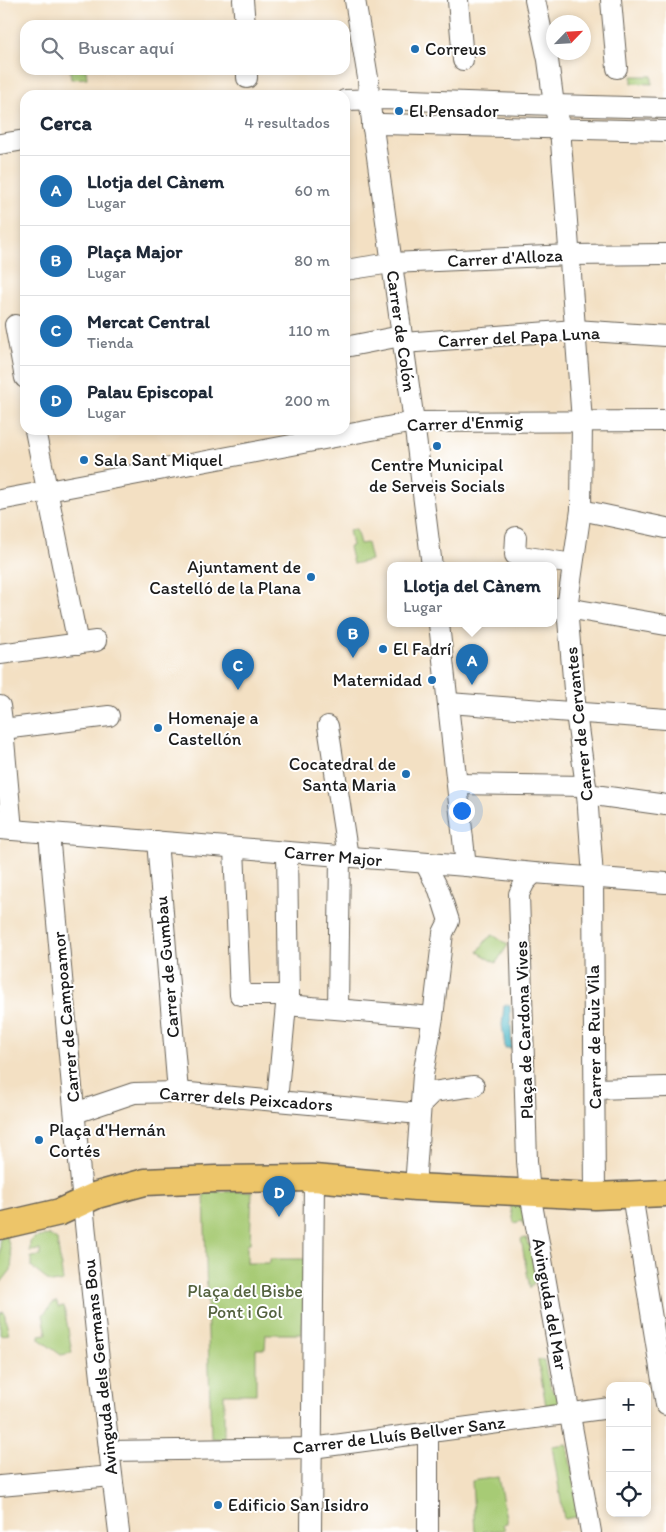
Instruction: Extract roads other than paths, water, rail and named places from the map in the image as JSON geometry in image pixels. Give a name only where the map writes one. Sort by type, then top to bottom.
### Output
[{"type":"main road","points":[[0,1226],[60,1212],[97,1195],[145,1182],[314,1178],[415,1187],[595,1196],[666,1192]]},
{"type":"street","points":[[243,0],[244,20]]},
{"type":"street","points":[[355,0],[368,78],[369,99]]},
{"type":"street","points":[[360,0],[373,77],[369,99]]},
{"type":"street","points":[[458,0],[463,60]]},
{"type":"street","name":"Carrer de Cervantes","points":[[535,0],[560,128],[582,421],[580,510],[573,564],[560,608],[586,790],[593,878]]},
{"type":"street","points":[[611,0],[617,68]]},
{"type":"street","name":"Carrer de Colón","points":[[369,99],[432,562]]},
{"type":"street","points":[[350,100],[420,100],[666,108]]},
{"type":"street","points":[[418,125],[416,112],[420,100]]},
{"type":"street","points":[[372,126],[382,124],[666,131]]},
{"type":"street","points":[[0,144],[20,141]]},
{"type":"street","name":"Carrer d'Alloza","points":[[350,269],[391,263],[570,255],[666,254]]},
{"type":"street","points":[[13,325],[20,356]]},
{"type":"street","name":"Carrer del Papa Luna","points":[[350,346],[402,339],[575,330],[666,336]]},
{"type":"street","name":"Carrer d'Enmig","points":[[350,434],[414,422],[666,421]]},
{"type":"street","points":[[0,654],[87,643],[47,491],[36,435]]},
{"type":"street","name":"Carrer d'Enmig","points":[[0,500],[345,435]]},
{"type":"street","points":[[580,510],[666,528]]},
{"type":"street","points":[[516,536],[515,556],[573,564]]},
{"type":"street","points":[[560,608],[666,625]]},
{"type":"street","points":[[439,627],[466,866]]},
{"type":"street","points":[[449,703],[666,719]]},
{"type":"street","points":[[0,706],[3,729],[6,829]]},
{"type":"street","points":[[3,729],[109,716]]},
{"type":"street","points":[[328,726],[344,857],[338,1009]]},
{"type":"street","points":[[458,784],[586,790],[666,805]]},
{"type":"street","name":"Carrer Major","points":[[6,829],[666,883]]},
{"type":"street","name":"Carrer de Campoamor","points":[[49,833],[82,1202]]},
{"type":"street","name":"Carrer de Gumbau","points":[[157,842],[178,1092]]},
{"type":"street","points":[[234,848],[240,995],[287,1000],[338,1009],[433,1017]]},
{"type":"street","points":[[277,1101],[287,1000],[287,852]]},
{"type":"street","points":[[415,1187],[423,1075],[433,1017],[443,933],[450,922],[439,890],[425,863]]},
{"type":"street","name":"Plaça de Cardona Vives","points":[[530,1193],[519,894],[525,882],[534,873]]},
{"type":"street","name":"Carrer de Ruiz Vila","points":[[593,878],[595,1196]]},
{"type":"street","points":[[421,1109],[433,1092],[474,1086]]},
{"type":"street","points":[[594,1089],[666,1087]]},
{"type":"street","name":"Carrer dels Peixcadors","points":[[74,1113],[134,1092],[178,1092],[277,1101],[421,1109]]},
{"type":"street","points":[[311,1532],[314,1178]]},
{"type":"street","name":"Avinguda del Mar","points":[[530,1193],[591,1532]]},
{"type":"street","points":[[632,1195],[661,1402]]},
{"type":"street","name":"Avinguda dels Germans Bou","points":[[82,1202],[118,1532]]},
{"type":"street","points":[[570,1414],[606,1409]]},
{"type":"street","name":"Carrer de Lluís Bellver Sanz","points":[[109,1451],[312,1448],[570,1414]]},
{"type":"street","points":[[428,1433],[428,1532]]},
{"type":"street","points":[[0,1484],[112,1476]]},
{"type":"water","points":[[504,1005],[510,1005],[512,1048],[505,1048],[502,1025]]},
{"type":"place","name":"Correus","points":[[415,49]]},
{"type":"place","name":"El Pensador","points":[[399,111]]},
{"type":"place","name":"Centre Municipal de Serveis Socials","points":[[437,446]]},
{"type":"place","name":"Sala Sant Miquel","points":[[84,460]]},
{"type":"place","name":"Ajuntament de Castelló de la Plana","points":[[311,577]]},
{"type":"place","name":"El Fadrí","points":[[383,649]]},
{"type":"place","name":"Plaça Major","points":[[353,658]]},
{"type":"place","name":"Maternidad","points":[[432,680]]},
{"type":"place","name":"Llotja del Cànem","points":[[472,685]]},
{"type":"place","name":"Mercat Central","points":[[238,690]]},
{"type":"place","name":"Homenaje a Castellón","points":[[158,728]]},
{"type":"place","name":"Cocatedral de Santa Maria","points":[[406,774]]},
{"type":"place","name":"Plaça d'Hernán Cortés","points":[[39,1140]]},
{"type":"place","name":"Palau Episcopal","points":[[279,1217]]},
{"type":"place","name":"Edificio San Isidro","points":[[218,1505]]},
{"type":"park label","name":"Plaça del Bisbe Pont i Gol","points":[[245,1301]]}]
